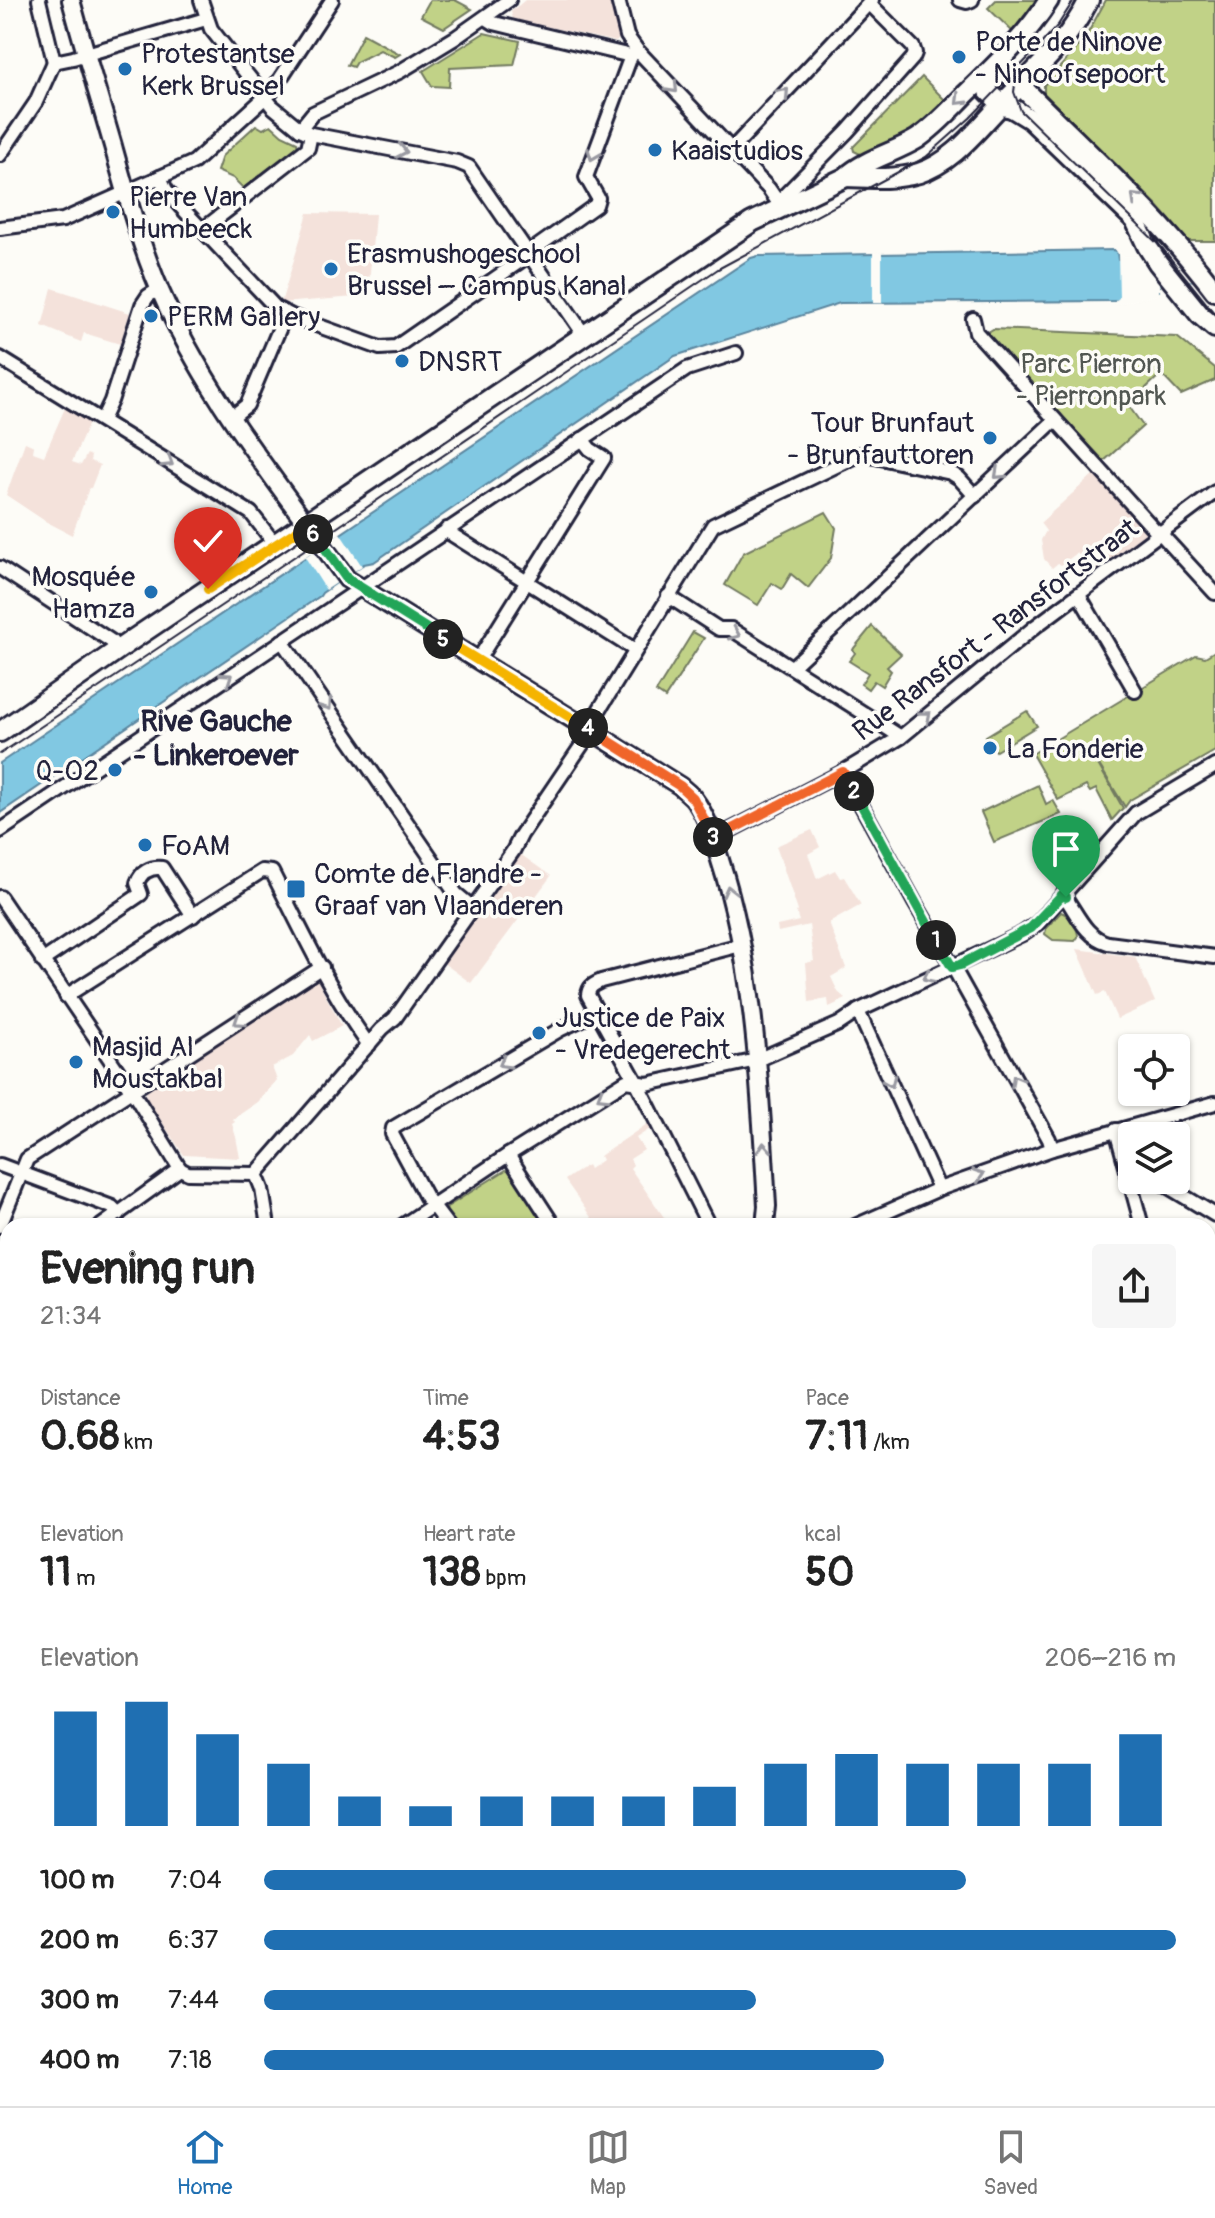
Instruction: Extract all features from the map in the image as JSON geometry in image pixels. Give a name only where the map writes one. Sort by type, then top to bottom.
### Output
[{"type":"main road","points":[[0,732],[275,544],[315,536],[585,336],[752,222],[780,205],[846,177],[853,170],[906,146],[939,121],[987,74],[1020,39],[1049,0]]},
{"type":"main road","points":[[846,177],[899,177],[920,173],[959,149],[1004,106],[1067,37],[1089,0]]},
{"type":"main road","points":[[987,74],[1006,72],[1021,86],[1146,208],[1211,286]]},
{"type":"main road","points":[[987,74],[988,91],[1004,106],[1023,114],[1039,127],[1135,220],[1147,246],[1200,315],[1215,328]]},
{"type":"street","points":[[0,155],[36,102],[54,62],[39,0]]},
{"type":"street","points":[[71,0],[126,192],[159,289],[196,362],[345,577],[680,786],[693,798],[713,839],[728,885],[741,945],[757,1060],[766,1218]]},
{"type":"street","points":[[201,0],[211,29],[272,106],[306,131],[467,165],[472,169],[585,336]]},
{"type":"street","points":[[0,228],[63,220],[194,162],[277,85],[332,0]]},
{"type":"street","points":[[202,230],[308,148],[306,131],[313,113],[399,72],[486,18],[509,0]]},
{"type":"street","points":[[618,0],[634,53],[769,189],[780,205],[913,58],[913,47],[870,2],[731,150]]},
{"type":"street","points":[[960,0],[971,0]]},
{"type":"street","points":[[486,18],[494,23],[634,53]]},
{"type":"street","points":[[54,62],[206,19]]},
{"type":"street","points":[[160,177],[166,190],[276,308],[380,348],[396,347],[529,255],[598,202],[586,180],[587,171],[634,53]]},
{"type":"street","points":[[102,420],[142,305],[148,296],[159,289]]},
{"type":"street","points":[[232,417],[247,405],[286,313]]},
{"type":"street","points":[[973,319],[976,332],[1215,593]]},
{"type":"street","points":[[0,831],[687,369],[736,353]]},
{"type":"street","points":[[0,358],[251,513],[275,544]]},
{"type":"street","points":[[792,667],[1055,420]]},
{"type":"street","points":[[478,660],[604,458],[582,439]]},
{"type":"street","points":[[256,1174],[395,1018],[473,908],[586,739],[593,720],[713,525],[861,454],[951,473],[975,496]]},
{"type":"street","name":"Rue Ransfort - Ransfortstraat","points":[[713,839],[843,772],[901,737],[990,662],[1215,492]]},
{"type":"street","points":[[447,529],[635,650]]},
{"type":"street","points":[[0,568],[111,641],[118,650]]},
{"type":"street","points":[[1079,595],[1135,691]]},
{"type":"street","points":[[668,596],[719,629],[731,629],[901,737]]},
{"type":"street","points":[[282,641],[456,894],[473,908]]},
{"type":"street","points":[[414,1218],[626,1081],[647,1084],[757,1060],[839,1024],[858,1011],[1031,928],[1136,813],[1215,766]]},
{"type":"street","points":[[843,772],[1052,1149]]},
{"type":"street","points":[[42,961],[141,894],[137,883],[139,876],[153,867],[162,868],[193,916]]},
{"type":"street","points":[[66,996],[262,871],[272,872],[322,967],[369,1045]]},
{"type":"street","points":[[1063,894],[1096,939],[1215,957]]},
{"type":"street","points":[[0,897],[132,1092],[180,1169],[188,1173],[256,1174]]},
{"type":"street","points":[[705,1218],[637,1083],[588,995],[591,986],[601,981],[741,945]]},
{"type":"street","points":[[3,1218],[27,1159],[322,967]]},
{"type":"street","points":[[858,1011],[939,1189]]},
{"type":"street","points":[[442,1218],[426,1197],[392,1134],[393,1128],[561,1029],[597,1012]]},
{"type":"street","points":[[873,1218],[939,1189],[1052,1149],[1215,1103]]},
{"type":"street","points":[[1116,1130],[1118,1137]]},
{"type":"street","points":[[508,1155],[549,1218]]},
{"type":"street","points":[[0,1165],[112,1207],[119,1214]]},
{"type":"street","points":[[113,1218],[180,1169]]},
{"type":"street","points":[[256,1174],[267,1218]]},
{"type":"street","points":[[1134,1194],[1140,1218]]},
{"type":"street","points":[[1180,1194],[1215,1215]]},
{"type":"shaded area","points":[[525,0],[612,0],[621,36],[616,42],[513,19],[511,12]]},
{"type":"shaded area","name":"Erasmushogeschool Brussel – Campus Kanal","points":[[308,213],[375,214],[368,296],[281,303]]},
{"type":"shaded area","points":[[52,288],[130,313],[120,344],[84,333],[81,342],[42,326]]},
{"type":"shaded area","points":[[65,408],[89,423],[72,462],[81,465],[87,454],[91,456],[90,461],[100,465],[72,535],[6,495],[25,442],[34,446],[33,452],[44,456]]},
{"type":"shaded area","points":[[1094,474],[1146,531],[1146,535],[1094,573],[1077,553],[1052,568],[1044,559],[1041,540],[1046,531],[1040,523]]},
{"type":"shaded area","points":[[812,830],[820,847],[808,854],[817,879],[835,870],[840,878],[844,877],[861,905],[829,923],[846,968],[831,977],[838,992],[846,999],[829,1007],[828,999],[809,1002],[806,963],[814,961],[809,925],[778,932],[777,926],[799,921],[776,846]]},
{"type":"shaded area","points":[[520,854],[551,876],[471,983],[442,962]]},
{"type":"shaded area","points":[[1077,949],[1135,957],[1155,1002],[1117,1019],[1105,992],[1097,995]]},
{"type":"shaded area","points":[[316,978],[342,1026],[313,1041],[310,1035],[293,1056],[272,1067],[277,1080],[258,1102],[233,1119],[240,1158],[184,1155],[145,1097],[146,1092]]},
{"type":"shaded area","points":[[650,1122],[653,1127],[636,1138],[644,1150],[630,1159],[633,1165],[630,1168],[664,1218],[592,1218],[565,1180],[587,1165],[589,1169],[602,1160],[600,1156]]},
{"type":"green space","points":[[430,0],[455,0],[472,9],[444,28],[421,16]]},
{"type":"green space","points":[[996,0],[1042,0],[1016,35],[988,8]]},
{"type":"green space","points":[[1106,0],[1215,0],[1215,241],[1188,241],[1157,205],[1044,94],[1044,85],[1084,40]]},
{"type":"green space","points":[[484,33],[520,41],[514,65],[450,68],[449,87],[432,86],[423,71]]},
{"type":"green space","points":[[363,34],[400,54],[395,57],[380,50],[356,62],[353,67],[347,65]]},
{"type":"green space","points":[[922,77],[949,104],[914,133],[864,156],[854,151],[853,147]]},
{"type":"green space","points":[[256,125],[263,129],[271,125],[297,142],[298,150],[246,191],[233,178],[217,171],[222,156]]},
{"type":"green space","name":"Parc Pierron - Pierronpark","points":[[993,329],[1177,337],[1215,368],[1215,380],[1181,395],[1161,374],[1128,405],[1143,426],[1104,461],[985,334]]},
{"type":"green space","points":[[826,512],[836,528],[831,558],[808,588],[791,574],[782,589],[772,583],[758,605],[725,585],[743,553]]},
{"type":"green space","points":[[872,626],[901,654],[887,667],[891,671],[882,686],[874,681],[868,689],[861,684],[868,673],[849,661],[855,653],[854,648]]},
{"type":"green space","points":[[693,632],[704,638],[665,698],[656,692]]},
{"type":"green space","points":[[1215,651],[1215,751],[1130,800],[1125,807],[1088,747],[1123,808],[1112,820],[1096,789],[1090,792],[1086,786],[1058,800],[1032,754],[1196,655],[1205,657]]},
{"type":"green space","points":[[1027,711],[1037,726],[996,751],[986,736]]},
{"type":"green space","points":[[1038,785],[1046,804],[1053,800],[1061,814],[994,842],[981,812]]},
{"type":"green space","points":[[1061,912],[1075,926],[1078,937],[1075,941],[1053,940],[1045,934],[1046,928]]},
{"type":"green space","points":[[509,1168],[543,1218],[450,1218],[447,1207]]},
{"type":"water","points":[[1114,250],[1118,260],[1215,280],[1159,281],[1159,291],[1115,301],[840,303],[675,356],[0,813],[0,763],[751,258]]},
{"type":"pier","points":[[1114,247],[1120,249],[1122,256],[1215,256],[1215,280],[1159,281],[1159,295],[1115,305],[1119,298],[1118,254]]},
{"type":"pier","points":[[882,252],[882,303],[873,303],[873,253]]},
{"type":"pier","points":[[340,533],[362,566],[326,590],[305,557]]},
{"type":"tram line","points":[[0,754],[718,269],[926,157],[970,118],[1030,56],[1058,25],[1074,0]]},
{"type":"tram line","points":[[1017,70],[1014,92],[1021,111],[1163,249],[1215,314]]},
{"type":"place","name":"Porte de Ninove - Ninoofsepoort","points":[[959,57]]},
{"type":"place","name":"Protestantse Kerk Brussel","points":[[125,69]]},
{"type":"place","name":"Kaaistudios","points":[[655,150]]},
{"type":"place","name":"Pierre Van Humbeeck","points":[[113,212]]},
{"type":"place","name":"Erasmushogeschool Brussel – Campus Kanal","points":[[331,269]]},
{"type":"place","name":"PERM Gallery","points":[[151,316]]},
{"type":"place","name":"DNSRT","points":[[402,361]]},
{"type":"place","name":"Tour Brunfaut - Brunfauttoren","points":[[990,438]]},
{"type":"place","name":"Mosquée Hamza","points":[[151,592]]},
{"type":"place","name":"La Fonderie","points":[[990,748]]},
{"type":"place","name":"Q-02","points":[[115,770]]},
{"type":"place","name":"FoAM","points":[[145,845]]},
{"type":"place","name":"Comte de Flandre - Graaf van Vlaanderen","points":[[296,889]]},
{"type":"place","name":"Justice de Paix - Vredegerecht","points":[[539,1033]]},
{"type":"place","name":"Masjid Al Moustakbal","points":[[76,1062]]},
{"type":"district","name":"Rive Gauche - Linkeroever","points":[[216,738]]},
{"type":"route","points":[[208,589],[306,525],[352,583],[680,786],[693,798],[713,839],[843,772],[952,967],[1022,934],[1038,923],[1063,894],[1066,897]]}]
